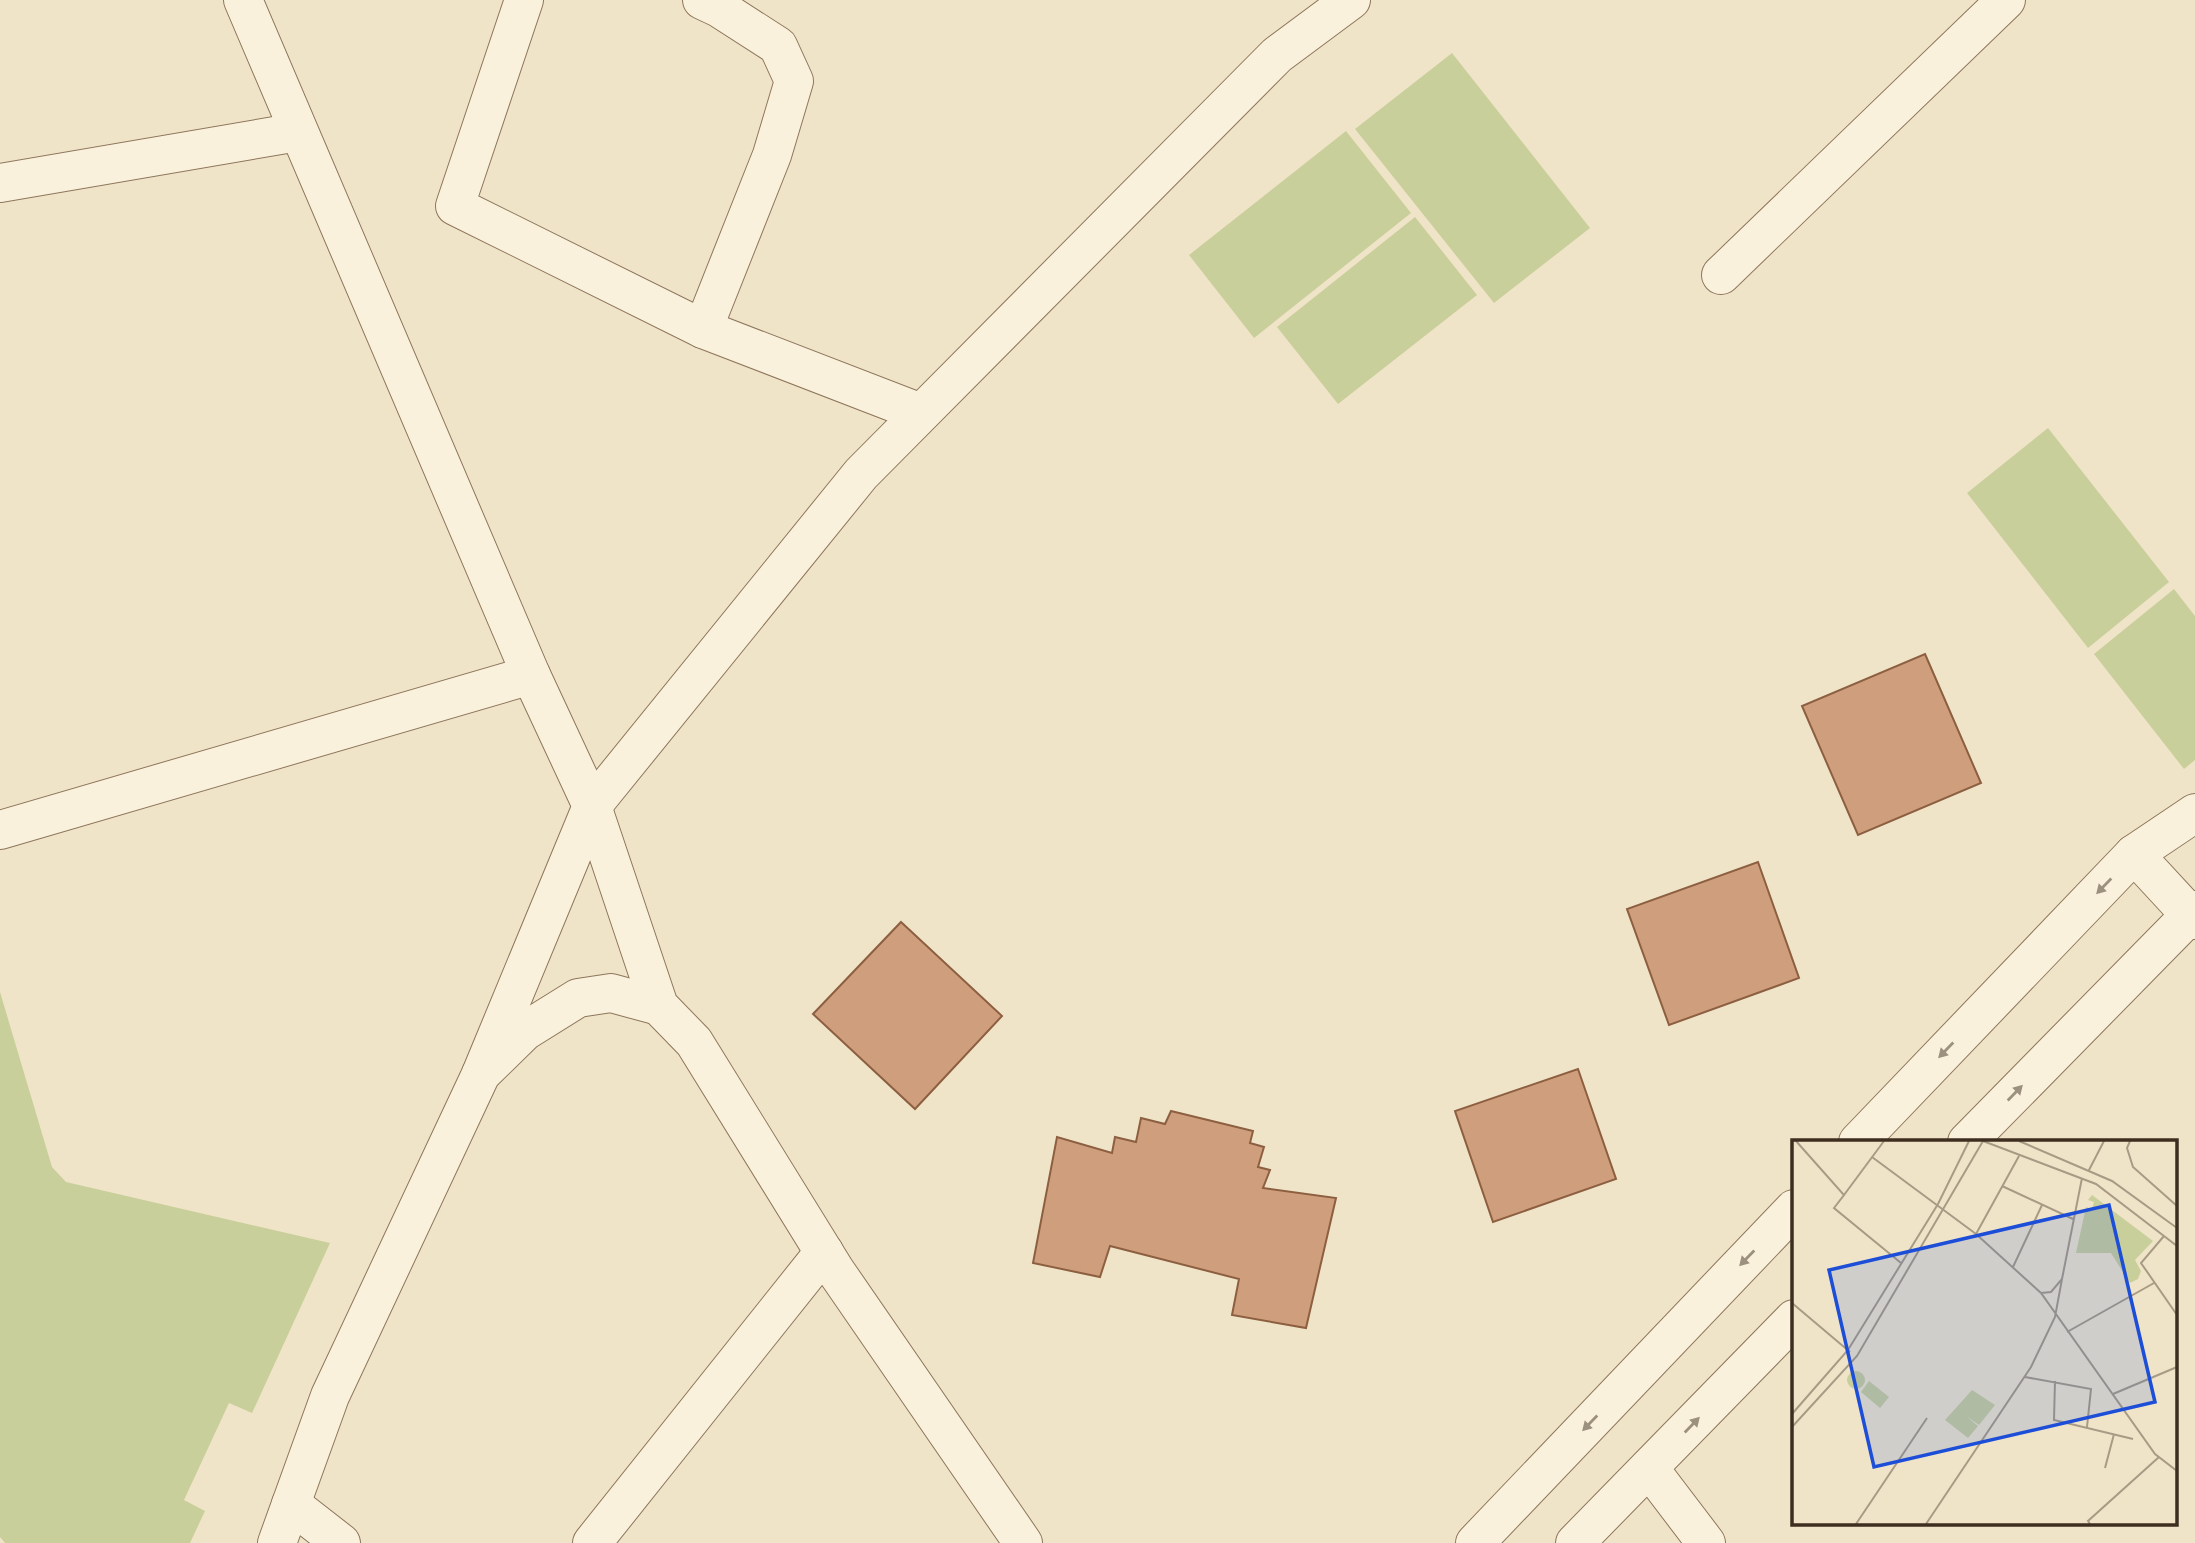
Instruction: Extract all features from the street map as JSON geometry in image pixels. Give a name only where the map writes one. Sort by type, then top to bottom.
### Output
[{"type":"street","points":[[243,0],[531,675],[592,806],[659,1006],[694,1042],[824,1252],[1023,1543]]},
{"type":"street","points":[[524,0],[455,206],[703,329],[921,413]]},
{"type":"street","points":[[702,0],[778,46],[794,81],[772,155],[703,329]]},
{"type":"street","points":[[277,1543],[330,1396],[481,1074],[592,806],[861,474],[1277,55],[1351,0]]},
{"type":"street","points":[[1721,275],[2006,0]]},
{"type":"street","points":[[0,183],[298,132]]},
{"type":"street","points":[[0,830],[531,675]]},
{"type":"street","points":[[1860,1140],[2134,854],[2195,813]]},
{"type":"street","points":[[1969,1140],[2193,914],[2134,854]]},
{"type":"street","points":[[481,1074],[525,1031],[578,998],[611,993],[659,1006]]},
{"type":"street","points":[[1475,1543],[1792,1211]]},
{"type":"street","points":[[592,1543],[824,1252]]},
{"type":"street","points":[[1575,1543],[1792,1322]]},
{"type":"street","points":[[1649,1468],[1706,1543]]},
{"type":"street","points":[[291,1504],[341,1543]]},
{"type":"green space","points":[[1452,53],[1590,228],[1494,303],[1355,129]]},
{"type":"green space","points":[[1346,131],[1411,213],[1254,338],[1189,255]]},
{"type":"green space","points":[[1415,217],[1477,295],[1338,404],[1277,327]]},
{"type":"green space","points":[[2048,428],[2169,582],[2088,648],[1967,493]]},
{"type":"green space","points":[[2174,589],[2195,616],[2195,760],[2184,769],[2094,654]]},
{"type":"green space","points":[[0,992],[52,1167],[66,1182],[330,1243],[252,1413],[229,1403],[184,1500],[205,1511],[190,1543],[5,1543],[0,1537]]},
{"type":"building","points":[[1925,654],[1981,783],[1858,835],[1802,706]]},
{"type":"building","points":[[1758,862],[1799,978],[1669,1025],[1627,909]]},
{"type":"building","points":[[901,922],[1002,1016],[915,1109],[813,1014]]},
{"type":"building","points":[[1578,1069],[1616,1179],[1493,1222],[1455,1111]]},
{"type":"building","points":[[1171,1111],[1253,1131],[1250,1143],[1264,1147],[1258,1167],[1270,1170],[1263,1188],[1336,1198],[1306,1328],[1232,1315],[1239,1279],[1110,1246],[1100,1277],[1033,1263],[1057,1137],[1112,1153],[1115,1137],[1136,1142],[1141,1118],[1165,1124]]}]
